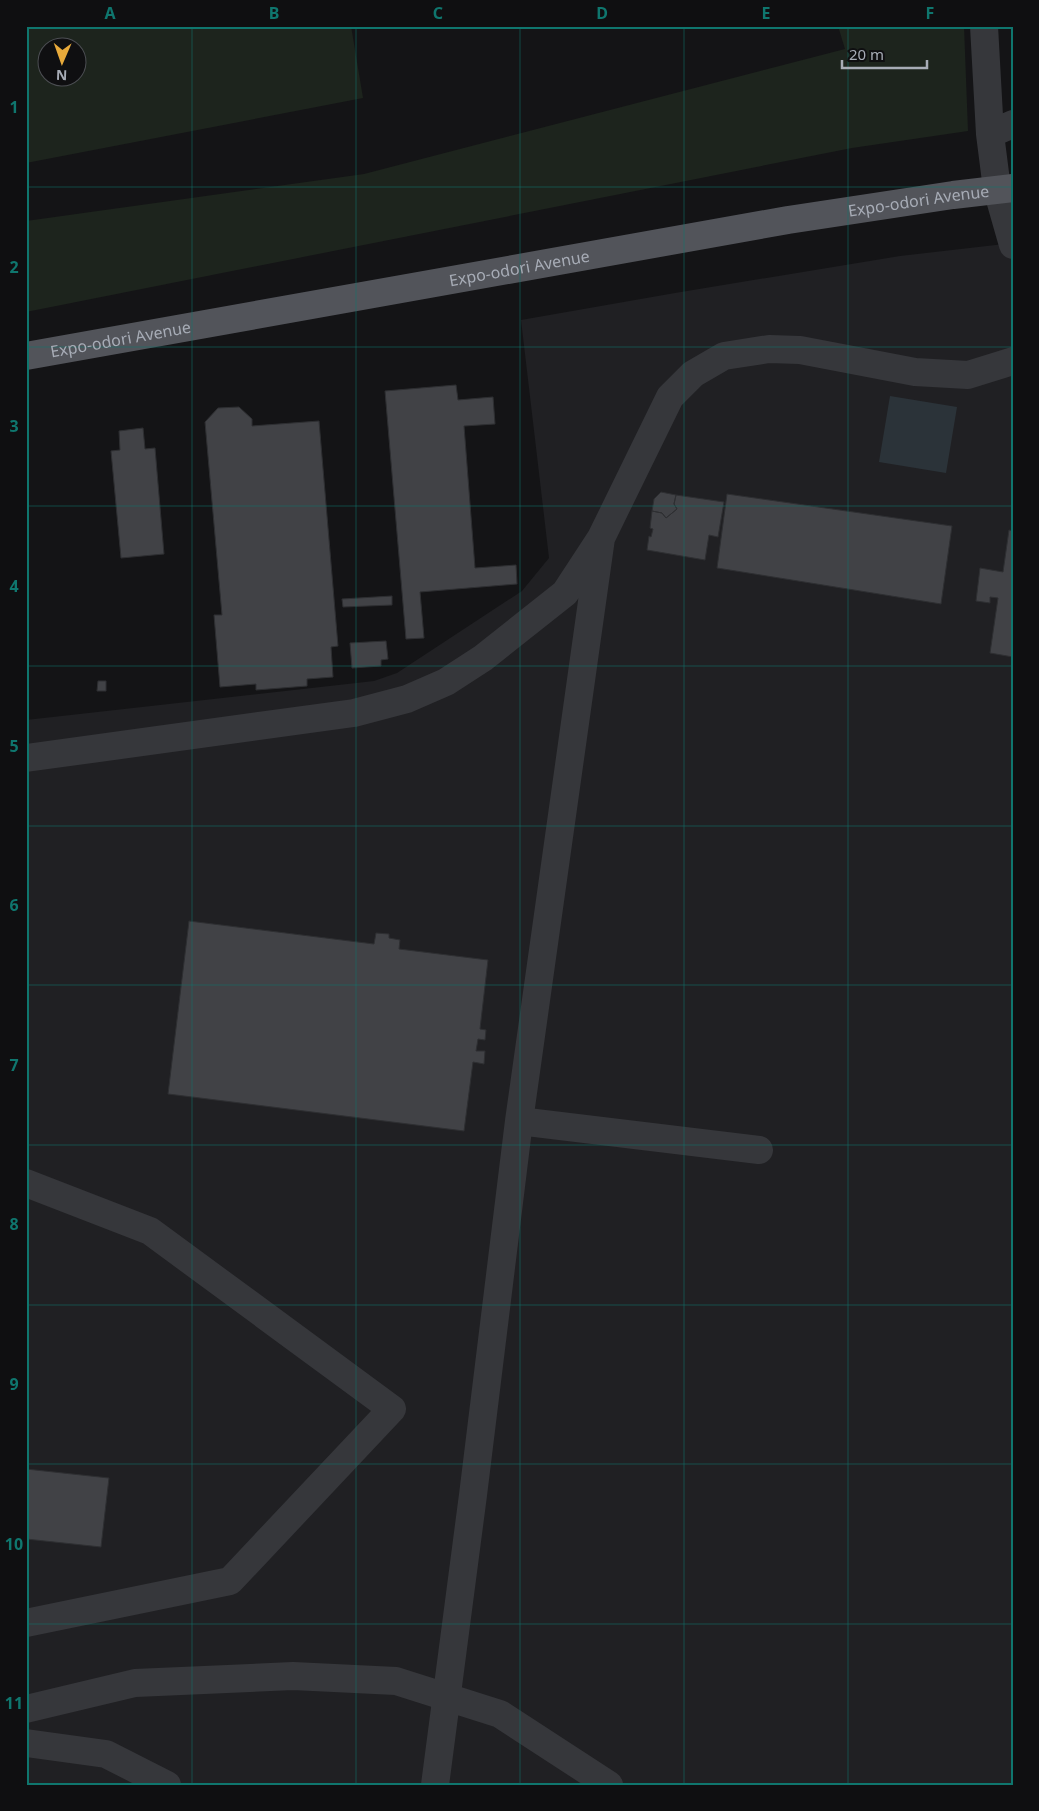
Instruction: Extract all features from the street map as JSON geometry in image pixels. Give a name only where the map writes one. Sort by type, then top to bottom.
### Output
[{"type":"main road","name":"Expo-odori Avenue","points":[[26,356],[748,227],[1005,189]]},
{"type":"street","points":[[984,26],[1001,129],[1005,189],[1013,244]]},
{"type":"street","points":[[26,758],[354,713],[407,699],[446,682],[483,658],[565,593],[601,538],[670,397],[693,374],[724,356],[769,349],[800,350],[915,372],[968,375],[1013,361]]},
{"type":"street","points":[[435,1785],[519,1121],[601,538]]},
{"type":"street","points":[[519,1121],[759,1150]]},
{"type":"street","points":[[26,1183],[150,1231],[392,1409],[230,1581],[26,1623]]},
{"type":"street","points":[[26,1709],[135,1683],[293,1676],[396,1681],[500,1714],[609,1785]]},
{"type":"street","points":[[26,1743],[106,1754],[167,1785]]},
{"type":"shaded area","points":[[26,26],[351,26],[363,98],[26,163]]},
{"type":"shaded area","points":[[838,26],[964,26],[968,131],[852,148],[26,312],[26,221],[364,174],[845,49]]},
{"type":"shaded area","points":[[1013,243],[1013,1785],[26,1785],[26,720],[374,681],[397,673],[522,591],[549,558],[521,320],[900,256]]},
{"type":"shaded area","points":[[890,396],[957,407],[946,473],[879,462]]},
{"type":"building","points":[[456,385],[458,400],[493,397],[495,424],[464,426],[475,568],[516,565],[517,584],[420,592],[424,638],[406,639],[385,391]]},
{"type":"building","points":[[239,407],[252,419],[252,426],[319,421],[338,646],[331,647],[333,677],[307,679],[307,686],[256,690],[256,684],[220,687],[214,615],[222,615],[205,422],[218,408]]},
{"type":"building","points":[[143,428],[145,449],[155,448],[164,554],[121,558],[111,451],[120,450],[119,431]]},
{"type":"building","points":[[661,492],[676,495],[674,504],[677,509],[666,518],[662,513],[652,511],[654,499]]},
{"type":"building","points":[[727,494],[952,526],[941,604],[717,568]]},
{"type":"building","points":[[676,495],[724,502],[718,537],[709,535],[705,560],[647,550],[649,536],[651,537],[653,529],[650,528],[652,511],[662,513],[666,518],[677,509],[674,504]]},
{"type":"building","points":[[1009,530],[1013,531],[1013,657],[990,653],[998,598],[990,597],[990,603],[976,601],[980,568],[1003,572]]},
{"type":"building","points":[[392,596],[392,605],[343,607],[342,599]]},
{"type":"building","points":[[386,641],[388,659],[381,660],[381,666],[352,668],[350,643]]},
{"type":"building","points":[[98,681],[106,681],[106,691],[97,691]]},
{"type":"building","points":[[189,921],[374,944],[376,933],[389,934],[389,938],[400,940],[399,949],[488,960],[480,1029],[486,1030],[485,1040],[478,1039],[476,1051],[485,1051],[484,1064],[473,1062],[464,1131],[168,1094]]},
{"type":"building","points":[[26,1469],[109,1478],[101,1547],[26,1539]]}]
